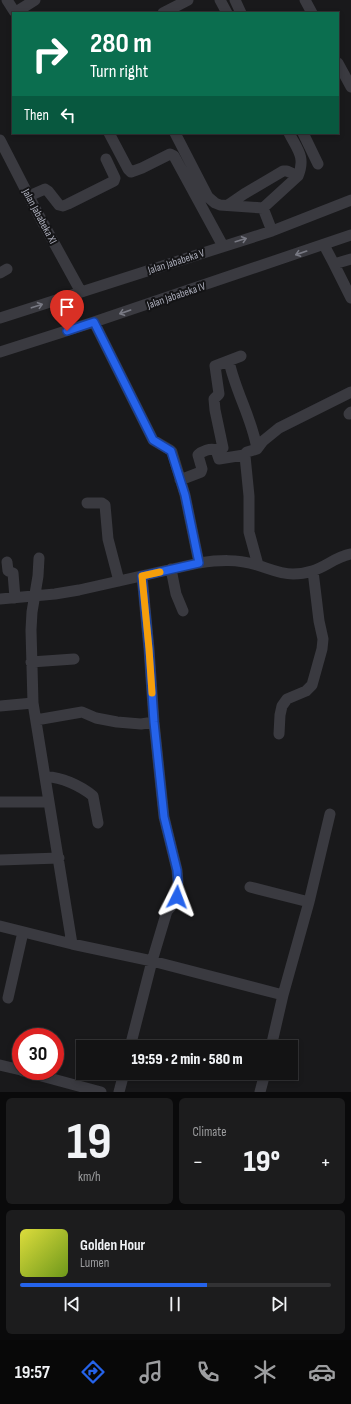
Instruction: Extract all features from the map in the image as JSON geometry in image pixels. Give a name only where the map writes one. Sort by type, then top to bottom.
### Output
[{"type":"street","points":[[0,3],[6,0],[16,12],[35,0]]},
{"type":"street","points":[[165,12],[188,0]]},
{"type":"street","points":[[220,0],[226,12]]},
{"type":"street","points":[[235,0],[241,12]]},
{"type":"street","points":[[305,0],[310,12]]},
{"type":"street","points":[[339,65],[351,87]]},
{"type":"street","points":[[110,134],[125,164],[131,172],[170,154],[174,156],[223,246]]},
{"type":"street","points":[[176,134],[208,197],[215,203],[263,208],[298,176],[301,168],[302,158],[289,134]]},
{"type":"street","points":[[303,134],[318,164]]},
{"type":"street","name":"Jalan Jababeka XI","points":[[0,140],[81,292]]},
{"type":"street","points":[[29,196],[45,189],[59,205],[62,206],[68,204],[114,181],[115,178],[106,159]]},
{"type":"street","points":[[228,205],[283,171],[287,171],[298,176]]},
{"type":"street","name":"Jalan Jababeka V","points":[[0,318],[272,231],[351,200]]},
{"type":"street","points":[[263,208],[272,231]]},
{"type":"street","name":"Jalan Jababeka IV","points":[[0,352],[94,322],[351,235]]},
{"type":"street","points":[[324,245],[351,298]]},
{"type":"street","points":[[334,264],[351,259]]},
{"type":"street","points":[[94,322],[153,440],[171,451],[185,495],[199,563]]},
{"type":"street","points":[[180,480],[201,472],[202,469],[198,455],[200,453],[212,449],[216,450],[223,448],[215,410],[214,400],[219,394],[214,368],[215,366],[241,356]]},
{"type":"street","points":[[229,361],[237,391],[250,420],[257,449]]},
{"type":"street","points":[[216,450],[219,459],[244,455],[247,452],[257,449],[263,441],[279,428],[351,392]]},
{"type":"street","points":[[244,455],[246,458],[248,476],[248,532],[258,566]]},
{"type":"street","points":[[87,503],[102,503],[105,505],[108,539],[119,581]]},
{"type":"street","points":[[0,599],[55,594],[79,590],[199,563],[231,560],[258,566],[278,573],[303,573],[313,571],[338,557],[351,554]]},
{"type":"street","points":[[39,558],[36,596],[32,612],[31,662],[33,703],[72,944]]},
{"type":"street","points":[[7,562],[8,571],[13,573],[15,598]]},
{"type":"street","points":[[171,569],[176,594],[183,611]]},
{"type":"street","points":[[279,734],[282,706],[287,699],[306,691],[312,685],[322,649],[323,639],[319,621],[313,571]]},
{"type":"street","points":[[132,1040],[152,961],[167,911],[175,902],[177,897],[178,882],[177,870],[164,817],[154,722],[142,576]]},
{"type":"street","points":[[31,662],[74,659]]},
{"type":"street","points":[[0,706],[33,703]]},
{"type":"street","points":[[36,720],[82,712],[96,718],[117,722],[142,724],[154,722]]},
{"type":"street","points":[[45,777],[54,776],[66,780],[93,796],[98,823]]},
{"type":"street","points":[[0,802],[49,802]]},
{"type":"street","points":[[273,1040],[283,995],[309,902],[330,814]]},
{"type":"street","points":[[0,860],[59,858]]},
{"type":"street","points":[[250,887],[309,902]]},
{"type":"street","points":[[0,926],[72,944],[152,961],[283,995]]},
{"type":"street","points":[[8,998],[23,932]]},
{"type":"street","points":[[0,1065],[12,1068]]},
{"type":"street","points":[[56,1080],[101,1092]]},
{"type":"street","points":[[119,1092],[122,1080]]},
{"type":"street","points":[[260,1092],[263,1080]]},
{"type":"slow traffic","points":[[152,693],[142,576],[160,572]]},
{"type":"route","points":[[67,331],[94,322],[153,440],[171,451],[185,495],[199,563],[142,576],[155,735],[160,767],[164,817],[177,870],[177,897]]}]
